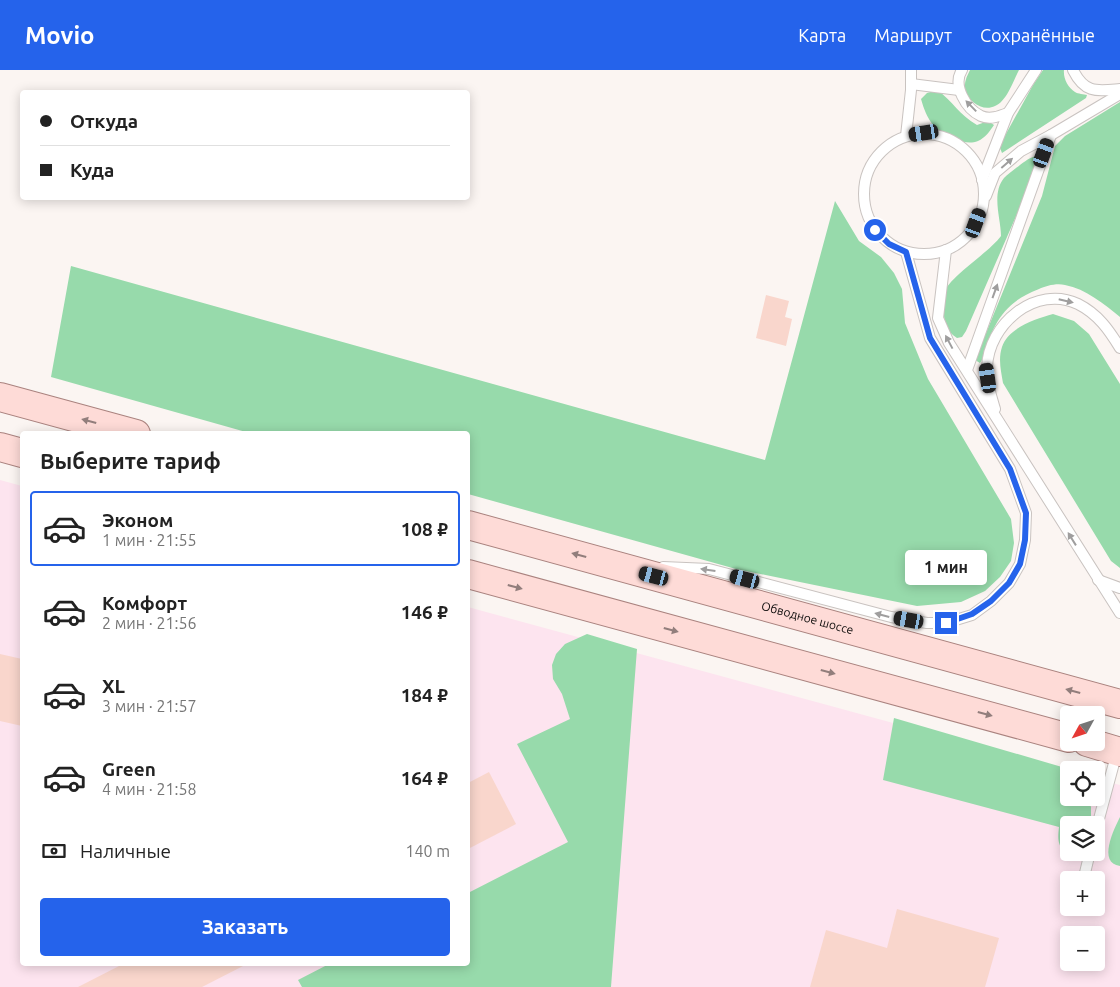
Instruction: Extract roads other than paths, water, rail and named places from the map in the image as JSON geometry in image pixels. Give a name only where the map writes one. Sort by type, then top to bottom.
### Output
[{"type":"main road","points":[[0,396],[125,431]]},
{"type":"main road","points":[[0,447],[20,452]]},
{"type":"main road","name":"Обводное шоссе","points":[[470,526],[1120,704]]},
{"type":"main road","points":[[470,575],[1060,736]]},
{"type":"main road","points":[[1105,747],[1119,751]]},
{"type":"lane","points":[[906,136],[911,70]]},
{"type":"lane","points":[[962,70],[960,73],[959,90],[969,106],[982,116],[995,117],[1008,113]]},
{"type":"lane","points":[[982,180],[1008,113],[1036,70]]},
{"type":"lane","points":[[1074,70],[1079,81],[1095,91],[1120,89]]},
{"type":"lane","points":[[911,84],[959,90]]},
{"type":"lane","points":[[983,204],[984,187],[979,170],[971,156],[958,144],[942,136],[924,133],[906,136],[888,145],[875,158],[866,175],[863,194],[866,213],[875,230],[889,244],[906,252],[926,255],[946,250],[964,240],[976,223],[996,173],[1021,150],[1051,135],[1120,94]]},
{"type":"lane","points":[[966,370],[1051,135]]},
{"type":"lane","points":[[946,250],[938,318],[949,342],[1120,613]]},
{"type":"lane","points":[[617,565],[709,570],[891,617],[926,623],[946,623],[972,614],[991,601],[1009,583],[1020,564],[1025,540],[1026,513],[1010,469],[930,338],[906,252]]},
{"type":"lane","points":[[998,420],[989,390],[986,367],[992,343],[1001,328],[1021,308],[1038,301],[1056,298],[1078,304],[1099,318],[1120,348]]},
{"type":"lane","points":[[1098,580],[1120,588]]},
{"type":"lane","points":[[1100,816],[1119,751]]}]
